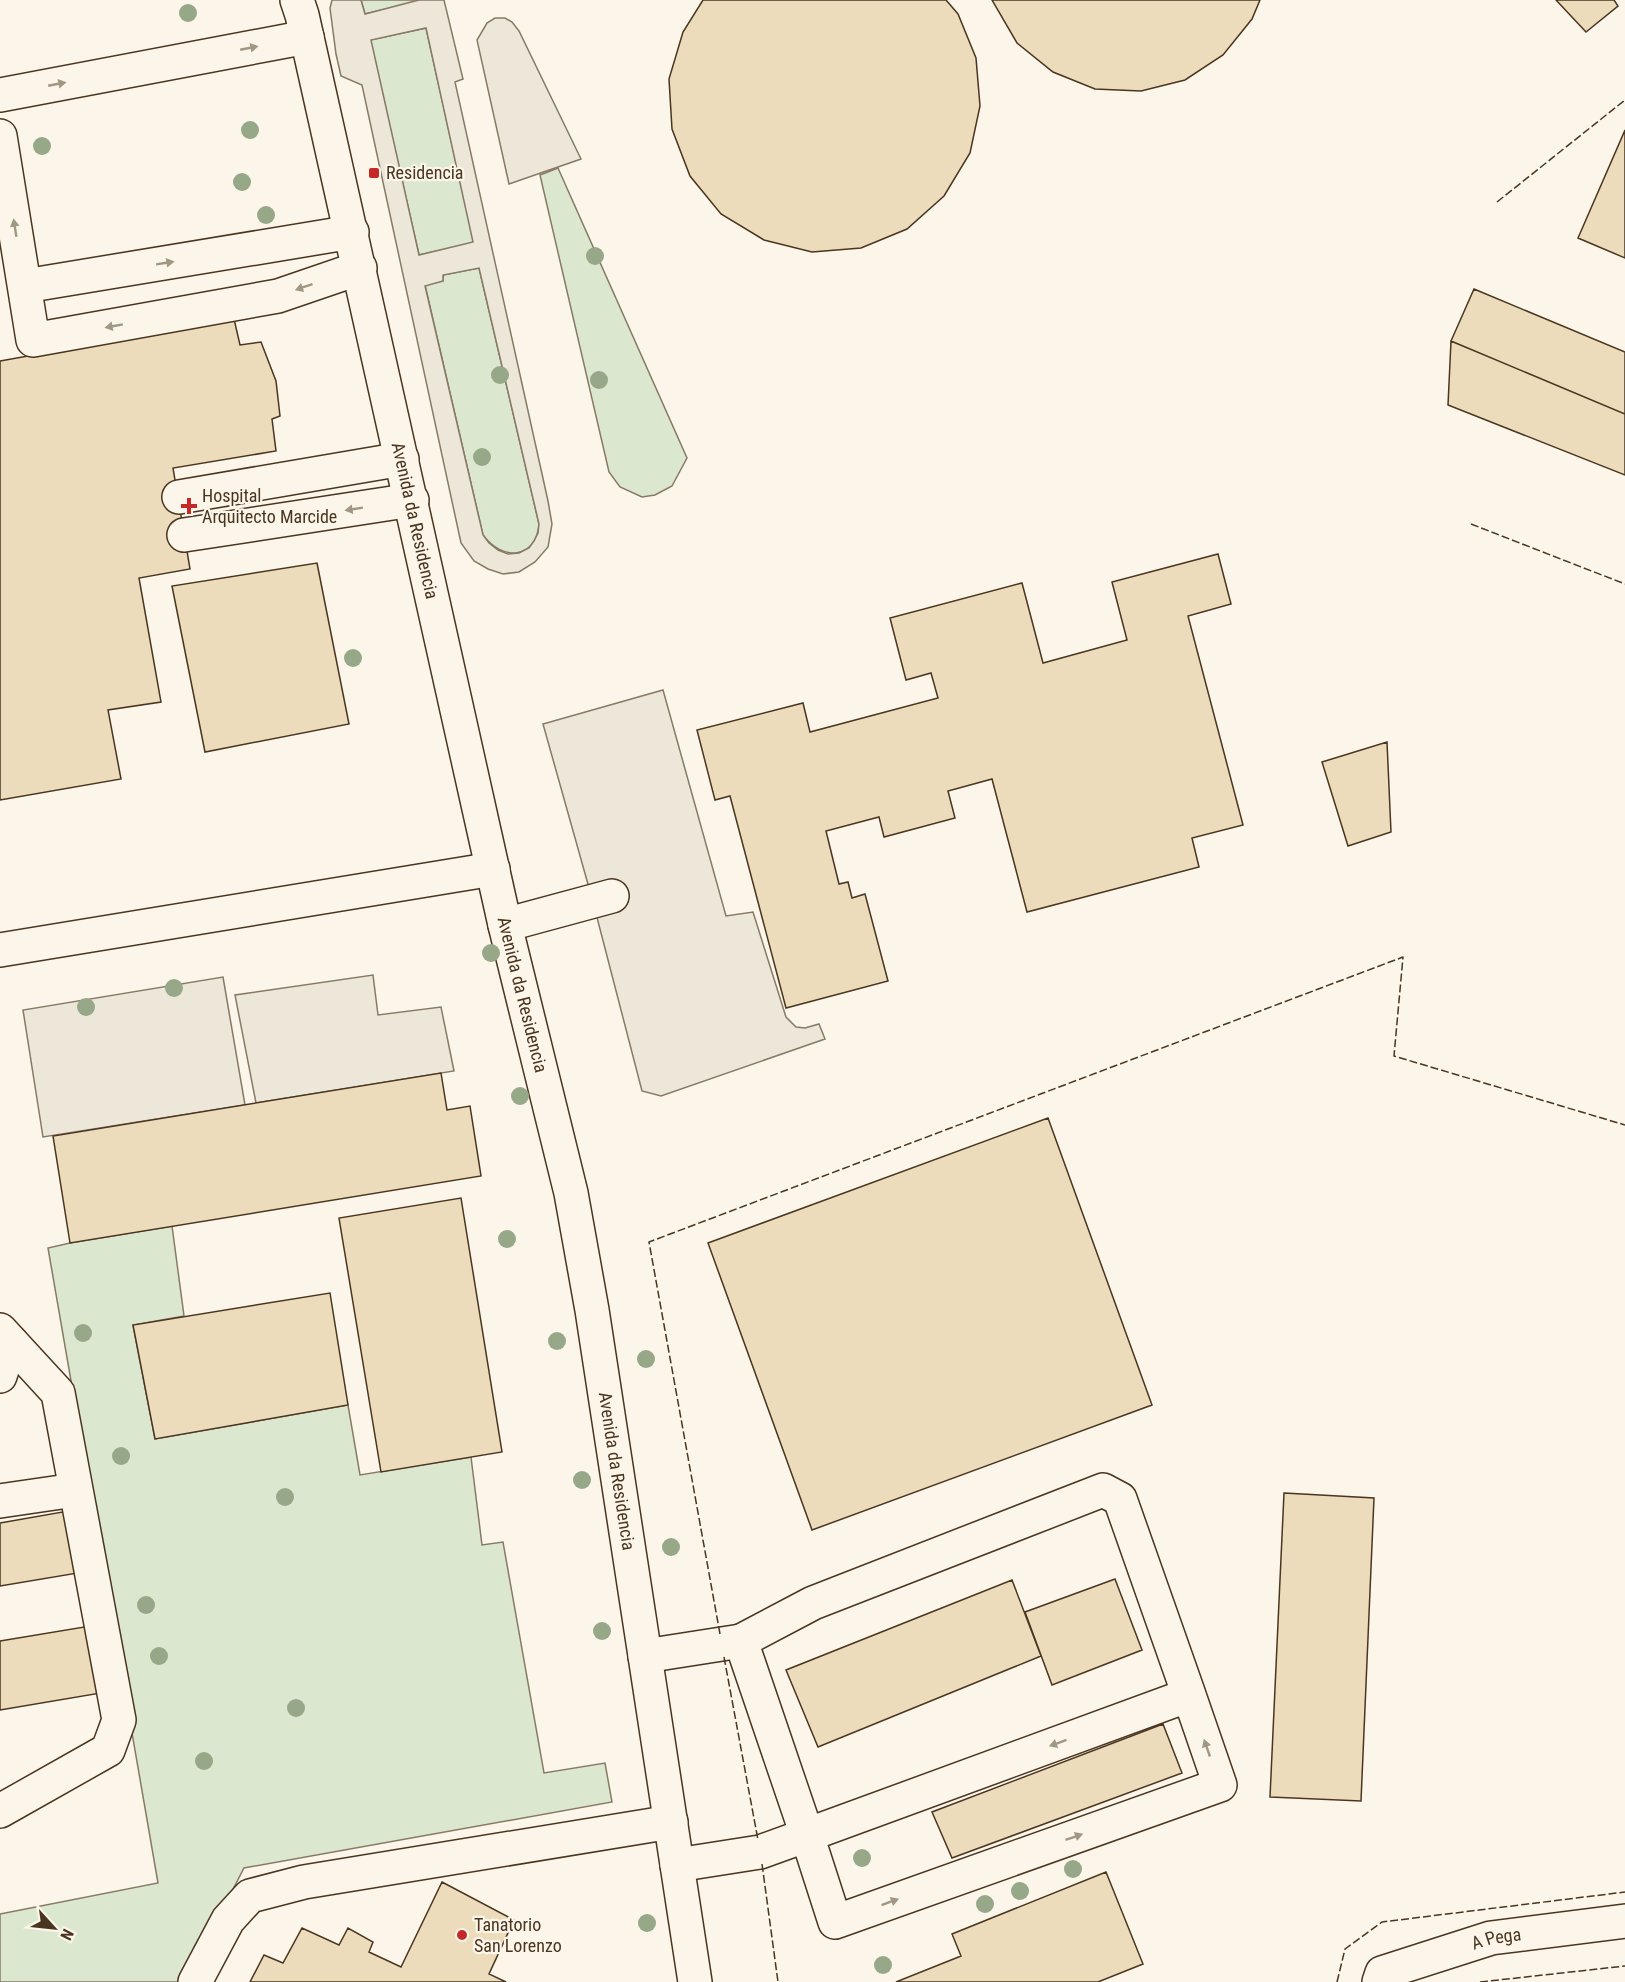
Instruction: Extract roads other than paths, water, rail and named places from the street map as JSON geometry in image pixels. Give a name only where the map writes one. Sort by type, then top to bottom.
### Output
[{"type":"street","points":[[0,95],[303,13]]},
{"type":"street","name":"Avenida da Residencia","points":[[303,13],[505,925],[571,1193],[592,1310],[696,1982]]},
{"type":"street","points":[[0,136],[33,340],[278,296],[360,268]]},
{"type":"street","points":[[24,286],[352,232]]},
{"type":"street","points":[[179,496],[402,459]]},
{"type":"street","points":[[184,535],[412,500]]},
{"type":"street","points":[[0,950],[494,869]]},
{"type":"street","points":[[505,925],[612,896]]},
{"type":"street","points":[[0,1376],[6,1336]]},
{"type":"street","points":[[0,1810],[108,1750],[119,1720],[58,1393],[6,1336]]},
{"type":"street","points":[[0,1501],[75,1490]]},
{"type":"street","points":[[645,1656],[741,1641],[813,1603],[1103,1490],[1120,1499],[1220,1785],[835,1922],[741,1641]]},
{"type":"street","points":[[677,1865],[760,1852],[1189,1695]]},
{"type":"street","points":[[195,1982],[228,1920],[250,1896],[304,1882],[671,1822]]},
{"type":"street","name":"A Pega","points":[[1379,1982],[1382,1973],[1491,1938],[1625,1921]]},
{"type":"place","name":"Residencia","points":[[374,173]]},
{"type":"place","name":"Hospital Arquitecto Marcide","points":[[189,506]]},
{"type":"place","name":"Tanatorio San Lorenzo","points":[[462,1935]]}]
